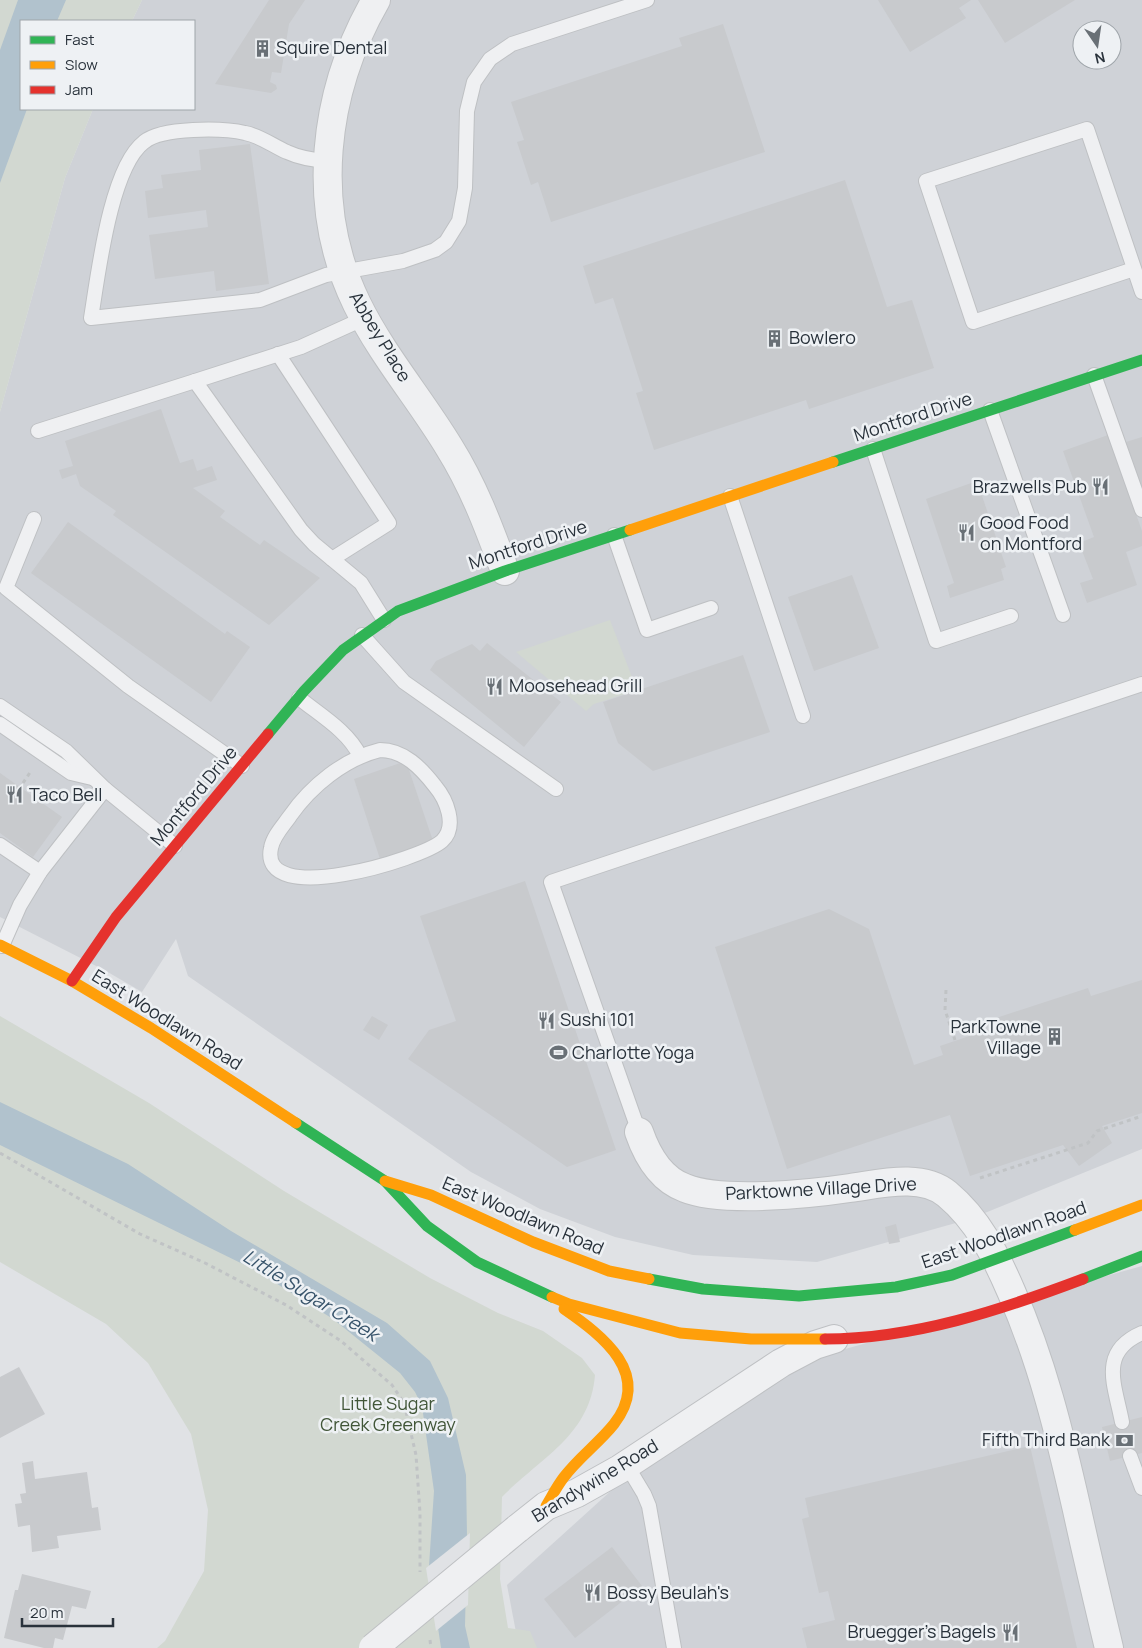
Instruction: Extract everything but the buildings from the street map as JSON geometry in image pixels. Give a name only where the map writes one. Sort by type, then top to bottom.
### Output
[{"type":"main road","name":"Montford Drive","points":[[72,982],[116,917],[299,698],[328,665],[362,635],[384,620],[419,602],[505,571],[1142,360]]},
{"type":"main road","name":"East Woodlawn Road","points":[[1,945],[72,982],[151,1028],[386,1181],[426,1226],[477,1262],[534,1290],[570,1304],[680,1333],[751,1339],[834,1339],[928,1328],[1017,1304],[1142,1256]]},
{"type":"main road","name":"East Woodlawn Road","points":[[386,1181],[431,1195],[540,1245],[609,1271],[703,1289],[799,1296],[851,1292],[937,1279],[998,1259],[1142,1205]]},
{"type":"main road","points":[[534,1290],[602,1336],[624,1365],[627,1380],[626,1401],[618,1418],[565,1475],[546,1506]]},
{"type":"street","name":"Abbey Place","points":[[376,0],[356,38],[345,67],[333,113],[327,161],[332,222],[345,271],[358,304],[476,494],[505,571]]},
{"type":"street","name":"Parktowne Village Drive","points":[[639,1132],[650,1157],[663,1174],[684,1188],[698,1192],[724,1195],[798,1194],[905,1182],[923,1183],[936,1187],[946,1193],[974,1221],[998,1259],[1041,1365],[1109,1648]]},
{"type":"street","name":"Brandywine Road","points":[[373,1648],[546,1506],[576,1493],[626,1464],[781,1363],[815,1345],[834,1339]]},
{"type":"lane","points":[[327,161],[294,156],[257,136],[244,132],[182,131],[156,135],[145,141],[127,163],[117,190],[91,318],[260,300],[302,283],[345,271],[418,257],[435,250],[446,242],[453,232],[463,206],[467,111],[474,82],[490,59],[512,44],[647,0]]},
{"type":"lane","points":[[1134,269],[974,322],[926,181],[1087,129],[1142,292]]},
{"type":"lane","points":[[38,431],[278,354],[333,334],[365,318]]},
{"type":"lane","points":[[278,354],[389,523],[332,559]]},
{"type":"lane","points":[[1094,376],[1142,510]]},
{"type":"lane","points":[[195,380],[301,530],[361,583],[384,620]]},
{"type":"lane","points":[[990,410],[1063,614]]},
{"type":"lane","points":[[874,449],[936,641],[1011,616]]},
{"type":"lane","points":[[730,496],[803,716]]},
{"type":"lane","points":[[34,519],[6,588],[128,686],[242,766]]},
{"type":"lane","points":[[614,535],[647,630],[711,608]]},
{"type":"lane","points":[[362,635],[404,682],[556,789]]},
{"type":"lane","points":[[639,1132],[551,882],[1142,684]]},
{"type":"lane","points":[[299,698],[339,729],[354,745],[360,756]]},
{"type":"lane","points":[[0,706],[66,751],[105,790],[175,846]]},
{"type":"lane","points":[[0,724],[71,773],[92,778]]},
{"type":"lane","points":[[390,750],[401,754],[417,766],[434,784],[447,804],[449,822],[445,836],[442,840],[428,848],[347,873],[299,878],[283,875],[272,862],[270,855],[276,836],[296,808],[324,780],[360,756],[390,750]]},
{"type":"lane","points":[[1,945],[20,905],[40,872],[105,790]]},
{"type":"lane","points":[[0,845],[40,872]]},
{"type":"lane","points":[[1122,1422],[1111,1365],[1115,1354],[1124,1344],[1142,1333]]},
{"type":"lane","points":[[1130,1456],[1142,1488]]},
{"type":"lane","points":[[626,1464],[644,1494],[653,1522],[674,1648]]},
{"type":"path","points":[[946,990],[945,1010],[955,1040]]},
{"type":"path","points":[[980,1178],[1088,1143],[1097,1131],[1142,1116]]},
{"type":"path","points":[[0,1153],[140,1234],[206,1263],[286,1305],[340,1342],[392,1385],[404,1403],[416,1455],[420,1513],[420,1575]]},
{"type":"path","points":[[430,1639],[431,1648]]},
{"type":"shaded area","points":[[142,0],[1142,0],[1142,1149],[970,1219],[817,1262],[693,1255],[615,1237],[540,1209],[471,1172],[188,976],[176,939],[142,992],[106,971],[0,917],[0,412],[65,178],[93,110],[195,110],[195,20],[132,20]]},
{"type":"shaded area","points":[[1142,1266],[1142,1648],[519,1648],[507,1585],[613,1489],[795,1363]]},
{"type":"green space","points":[[0,0],[142,0],[132,20],[20,20],[20,110],[93,110],[65,178],[0,412]]},
{"type":"green space","points":[[610,620],[637,690],[594,704],[586,711],[516,652]]},
{"type":"green space","name":"Little Sugar Creek Greenway","points":[[0,1016],[149,1103],[284,1191],[430,1278],[498,1313],[543,1331],[582,1358],[595,1375],[591,1396],[584,1414],[561,1444],[502,1497],[500,1579],[508,1628],[530,1631],[537,1648],[157,1648],[165,1641],[204,1571],[208,1510],[191,1434],[148,1363],[106,1324],[0,1262]]},
{"type":"water","points":[[18,0],[66,0],[57,20],[20,20],[20,110],[27,110],[0,183],[0,50]]},
{"type":"water","name":"Little Sugar Creek","points":[[0,1102],[128,1164],[231,1231],[387,1323],[430,1361],[448,1398],[466,1475],[465,1626],[470,1648],[441,1648],[429,1566],[434,1491],[422,1406],[415,1392],[400,1373],[333,1319],[255,1270],[0,1145]]},
{"type":"pier","points":[[470,1533],[468,1605],[436,1631],[426,1568]]},
{"type":"traffic: fast","points":[[833,462],[1142,360]]},
{"type":"traffic: fast","points":[[268,734],[304,691],[343,650],[398,611],[505,571],[630,530]]},
{"type":"traffic: fast","points":[[296,1123],[385,1181],[427,1226],[477,1262],[552,1297]]},
{"type":"traffic: fast","points":[[649,1279],[703,1289],[799,1296],[896,1287],[952,1275],[1075,1230]]},
{"type":"traffic: fast","points":[[1083,1279],[1142,1256]]},
{"type":"traffic: slow","points":[[630,530],[833,462]]},
{"type":"traffic: slow","points":[[0,945],[72,981],[151,1028],[296,1123]]},
{"type":"traffic: slow","points":[[385,1181],[431,1195],[533,1242],[609,1271],[649,1279]]},
{"type":"traffic: slow","points":[[1075,1230],[1142,1205]]},
{"type":"traffic: slow","points":[[552,1297],[569,1304],[680,1333],[751,1339],[825,1339]]},
{"type":"traffic: slow","points":[[546,1506],[570,1470],[614,1424],[625,1406],[628,1389],[626,1373],[618,1358],[607,1344],[594,1331],[564,1309]]},
{"type":"traffic: jam","points":[[72,981],[116,917],[268,734]]},
{"type":"traffic: jam","points":[[825,1339],[891,1334],[957,1321],[989,1312],[1083,1279]]},
{"type":"place","name":"Squire Dental","points":[[262,48]]},
{"type":"place","name":"Bowlero","points":[[775,338]]},
{"type":"place","name":"Brazwells Pub","points":[[1101,487]]},
{"type":"place","name":"Good Food on Montford","points":[[966,533]]},
{"type":"place","name":"Moosehead Grill","points":[[495,686]]},
{"type":"place","name":"Taco Bell","points":[[15,795]]},
{"type":"place","name":"Sushi 101","points":[[546,1020]]},
{"type":"place","name":"ParkTowne Village","points":[[1055,1037]]},
{"type":"place","name":"Charlotte Yoga","points":[[558,1053]]},
{"type":"place","name":"Fifth Third Bank","points":[[1124,1440]]},
{"type":"place","name":"Bossy Beulah's","points":[[593,1593]]},
{"type":"place","name":"Bruegger's Bagels","points":[[1010,1632]]}]
